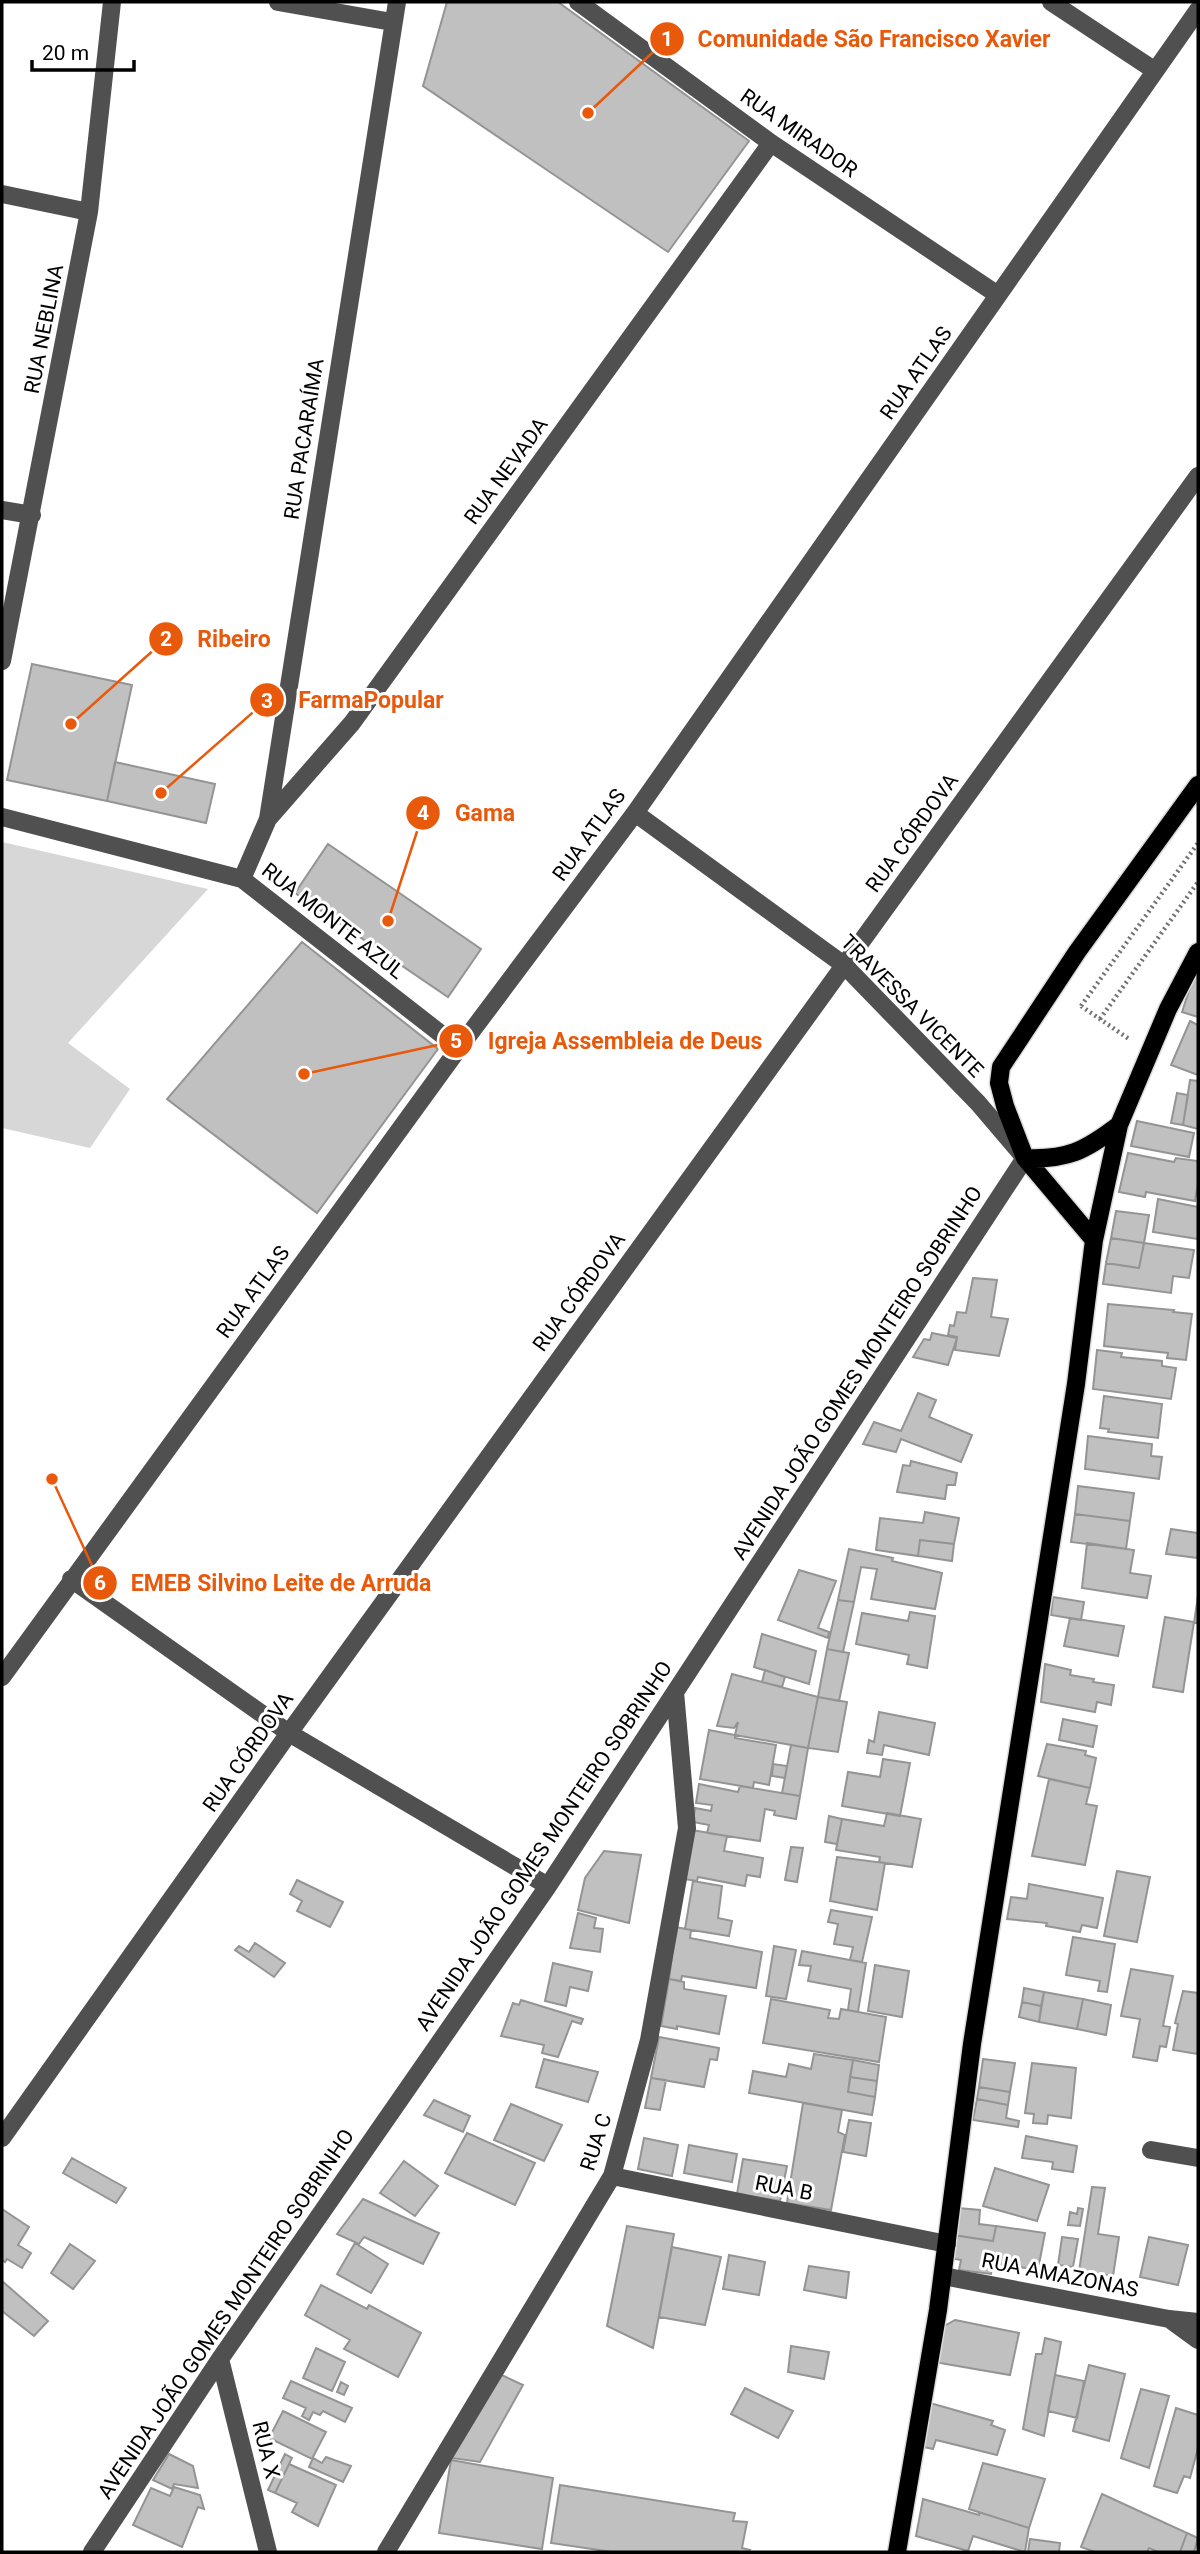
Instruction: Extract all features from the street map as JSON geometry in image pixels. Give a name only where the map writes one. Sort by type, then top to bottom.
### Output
[{"type":"main road","points":[[1118,1125],[1094,1144],[1071,1155],[1051,1159],[1025,1158],[1005,1106],[999,1083],[1001,1067],[1077,952],[1198,785]]},
{"type":"main road","points":[[897,2552],[943,2276],[972,2044],[1076,1384],[1094,1240],[1118,1125],[1168,1009],[1198,952]]},
{"type":"main road","name":"TRAVESSA VICENTE","points":[[1025,1158],[1094,1240]]},
{"type":"street","name":"RUA NEBLINA","points":[[2,661],[89,212],[112,2]]},
{"type":"street","points":[[278,2],[392,22]]},
{"type":"street","name":"RUA PACARAÍMA","points":[[242,879],[268,819],[397,2]]},
{"type":"street","name":"RUA MIRADOR","points":[[578,2],[771,143],[998,295]]},
{"type":"street","points":[[1051,2],[1154,70]]},
{"type":"street","name":"RUA ATLAS","points":[[2,1677],[459,1048],[635,813],[1198,10]]},
{"type":"street","name":"RUA NEVADA","points":[[268,819],[352,723],[771,143]]},
{"type":"street","points":[[2,194],[89,212]]},
{"type":"street","name":"RUA CÓRDOVA","points":[[2,2138],[289,1733],[1198,477]]},
{"type":"street","points":[[2,510],[32,515]]},
{"type":"street","name":"TRAVESSA VICENTE","points":[[635,813],[844,965],[978,1103],[1025,1158]]},
{"type":"street","name":"RUA MONTE AZUL","points":[[2,817],[242,879],[459,1048]]},
{"type":"street","name":"AVENIDA JOÃO GOMES MONTEIRO SOBRINHO","points":[[92,2552],[220,2359],[548,1886],[1025,1158]]},
{"type":"street","points":[[71,1579],[289,1733],[548,1886]]},
{"type":"street","name":"RUA C","points":[[386,2552],[612,2176],[649,2040],[687,1828],[675,1692]]},
{"type":"street","points":[[1151,2150],[1198,2158]]},
{"type":"street","name":"RUA B","points":[[612,2176],[947,2244]]},
{"type":"street","name":"RUA AMAZONAS","points":[[943,2276],[1169,2319],[1198,2322]]},
{"type":"street","name":"RUA AMAZONAS","points":[[1169,2319],[1198,2340]]},
{"type":"street","name":"RUA X","points":[[220,2359],[268,2552]]},
{"type":"path","points":[[1081,1006],[1198,844]]},
{"type":"path","points":[[1100,1019],[1198,882]]},
{"type":"path","points":[[1055,988],[1150,1053]]},
{"type":"shaded area","points":[[2,842],[208,889],[68,1043],[130,1089],[90,1148],[2,1128]]},
{"type":"building","points":[[447,2],[558,2],[749,141],[668,252],[423,86]]},
{"type":"building","points":[[32,664],[132,685],[107,801],[7,780]]},
{"type":"building","points":[[115,762],[215,784],[206,823],[107,801]]},
{"type":"building","points":[[328,844],[481,949],[448,997],[295,893]]},
{"type":"building","points":[[302,942],[438,1049],[317,1213],[167,1099]]},
{"type":"building","points":[[1194,975],[1198,976],[1198,1017],[1182,1012]]},
{"type":"building","points":[[1190,1021],[1198,1025],[1198,1075],[1171,1065]]},
{"type":"building","points":[[1190,1080],[1198,1081],[1198,1129],[1183,1125]]},
{"type":"building","points":[[1177,1093],[1188,1095],[1183,1125],[1171,1123]]},
{"type":"building","points":[[1137,1121],[1194,1133],[1189,1157],[1131,1146]]},
{"type":"building","points":[[1128,1153],[1174,1162],[1176,1158],[1198,1161],[1195,1201],[1146,1192],[1145,1197],[1119,1192]]},
{"type":"building","points":[[1158,1199],[1198,1207],[1198,1239],[1153,1232]]},
{"type":"building","points":[[1116,1211],[1149,1215],[1144,1243],[1111,1238]]},
{"type":"building","points":[[1111,1238],[1144,1243],[1139,1268],[1106,1263]]},
{"type":"building","points":[[1144,1243],[1194,1250],[1189,1278],[1173,1276],[1171,1293],[1103,1284],[1106,1263],[1139,1268]]},
{"type":"building","points":[[973,1278],[997,1280],[991,1317],[1008,1319],[999,1356],[955,1350],[957,1337],[948,1335],[950,1325],[954,1326],[957,1312],[966,1313]]},
{"type":"building","points":[[1108,1304],[1192,1314],[1186,1360],[1167,1358],[1168,1353],[1104,1346]]},
{"type":"building","points":[[932,1333],[957,1338],[948,1365],[913,1357],[924,1339],[930,1340]]},
{"type":"building","points":[[1097,1350],[1122,1353],[1121,1357],[1162,1361],[1162,1366],[1176,1368],[1171,1399],[1093,1389]]},
{"type":"building","points":[[918,1393],[936,1400],[929,1417],[972,1435],[961,1462],[901,1439],[896,1452],[863,1444],[874,1422],[901,1431]]},
{"type":"building","points":[[1104,1396],[1162,1404],[1158,1438],[1108,1432],[1109,1429],[1100,1428]]},
{"type":"building","points":[[1088,1436],[1152,1444],[1151,1456],[1162,1457],[1159,1479],[1085,1469]]},
{"type":"building","points":[[911,1461],[957,1473],[955,1485],[947,1485],[945,1499],[897,1492],[903,1465],[910,1466]]},
{"type":"building","points":[[1078,1486],[1134,1493],[1130,1521],[1075,1514]]},
{"type":"building","points":[[925,1512],[959,1518],[954,1544],[920,1540],[918,1556],[876,1550],[880,1518],[923,1523]]},
{"type":"building","points":[[1075,1514],[1130,1521],[1126,1549],[1071,1542]]},
{"type":"building","points":[[1171,1529],[1198,1533],[1198,1558],[1166,1554]]},
{"type":"building","points":[[920,1540],[954,1544],[952,1561],[918,1556]]},
{"type":"building","points":[[920,1540],[954,1544],[952,1561],[918,1556]]},
{"type":"building","points":[[1087,1543],[1134,1550],[1130,1573],[1151,1576],[1147,1598],[1082,1588]]},
{"type":"building","points":[[849,1549],[893,1558],[892,1561],[942,1573],[935,1609],[871,1599],[877,1569],[861,1567],[854,1602],[838,1600]]},
{"type":"building","points":[[799,1570],[836,1581],[818,1628],[829,1632],[828,1638],[778,1620]]},
{"type":"building","points":[[1198,1596],[1198,1623],[1194,1623]]},
{"type":"building","points":[[1053,1597],[1084,1602],[1081,1620],[1051,1615]]},
{"type":"building","points":[[838,1600],[854,1602],[843,1652],[827,1649]]},
{"type":"building","points":[[910,1612],[935,1616],[927,1668],[907,1664],[909,1655],[856,1644],[862,1613],[908,1621]]},
{"type":"building","points":[[1165,1617],[1194,1622],[1183,1692],[1153,1687]]},
{"type":"building","points":[[1070,1618],[1124,1626],[1118,1656],[1064,1646]]},
{"type":"building","points":[[762,1634],[816,1651],[809,1684],[754,1667]]},
{"type":"building","points":[[827,1649],[849,1653],[839,1701],[818,1697]]},
{"type":"building","points":[[1045,1664],[1071,1670],[1070,1675],[1094,1679],[1093,1682],[1114,1685],[1111,1705],[1097,1702],[1095,1712],[1041,1702]]},
{"type":"building","points":[[765,1670],[785,1677],[782,1687],[762,1682]]},
{"type":"building","points":[[732,1674],[818,1697],[808,1748],[735,1735],[738,1722],[734,1728],[717,1726]]},
{"type":"building","points":[[818,1697],[847,1702],[838,1752],[808,1748]]},
{"type":"building","points":[[879,1712],[935,1723],[929,1755],[884,1745],[882,1755],[867,1753],[869,1740],[874,1742]]},
{"type":"building","points":[[1063,1719],[1097,1726],[1093,1747],[1059,1740]]},
{"type":"building","points":[[709,1730],[735,1735],[735,1738],[776,1745],[769,1785],[754,1782],[753,1788],[700,1779]]},
{"type":"building","points":[[1047,1744],[1086,1751],[1085,1755],[1096,1758],[1090,1788],[1038,1776]]},
{"type":"building","points":[[791,1745],[808,1748],[800,1796],[782,1793]]},
{"type":"building","points":[[883,1759],[910,1763],[900,1816],[842,1806],[848,1772],[880,1777]]},
{"type":"building","points":[[773,1764],[787,1766],[785,1778],[772,1776]]},
{"type":"building","points":[[1049,1779],[1090,1788],[1086,1804],[1097,1806],[1085,1865],[1032,1856]]},
{"type":"building","points":[[699,1784],[738,1792],[740,1786],[800,1796],[796,1819],[774,1815],[775,1811],[765,1809],[760,1841],[707,1833],[709,1825],[693,1822],[695,1808],[711,1811],[712,1805],[696,1803]]},
{"type":"building","points":[[887,1813],[921,1819],[912,1867],[879,1862],[880,1857],[836,1850],[842,1819],[884,1826]]},
{"type":"building","points":[[829,1816],[842,1819],[837,1844],[825,1842]]},
{"type":"building","points":[[692,1830],[727,1836],[724,1851],[763,1858],[760,1877],[747,1875],[745,1886],[698,1877],[697,1881],[683,1879]]},
{"type":"building","points":[[791,1847],[803,1848],[797,1882],[785,1880]]},
{"type":"building","points":[[604,1851],[641,1855],[629,1923],[578,1910],[585,1878]]},
{"type":"building","points":[[837,1857],[885,1863],[877,1910],[830,1901]]},
{"type":"building","points":[[1117,1871],[1150,1877],[1137,1942],[1104,1936]]},
{"type":"building","points":[[297,1880],[343,1902],[330,1927],[297,1911],[302,1901],[290,1894]]},
{"type":"building","points":[[693,1881],[722,1886],[718,1918],[732,1921],[729,1936],[685,1929]]},
{"type":"building","points":[[1029,1884],[1103,1898],[1097,1928],[1082,1925],[1080,1932],[1046,1926],[1047,1923],[1007,1919],[1011,1897],[1027,1899]]},
{"type":"building","points":[[831,1910],[872,1917],[862,1962],[850,1960],[853,1947],[834,1944],[838,1924],[828,1922]]},
{"type":"building","points":[[578,1913],[596,1918],[594,1928],[603,1929],[600,1952],[570,1948]]},
{"type":"building","points":[[676,1927],[691,1930],[690,1938],[762,1952],[756,1988],[682,1976],[681,1981],[669,1979]]},
{"type":"building","points":[[1073,1937],[1115,1944],[1107,1992],[1098,1991],[1100,1981],[1066,1975]]},
{"type":"building","points":[[255,1943],[285,1963],[274,1977],[235,1950],[239,1946],[249,1952]]},
{"type":"building","points":[[774,1946],[796,1950],[786,1999],[766,1996]]},
{"type":"building","points":[[802,1951],[866,1963],[858,2012],[848,2010],[851,1989],[808,1981],[811,1966],[799,1965]]},
{"type":"building","points":[[553,1963],[592,1972],[588,1991],[570,1987],[566,2006],[545,2001]]},
{"type":"building","points":[[875,1965],[909,1971],[902,2017],[868,2011]]},
{"type":"building","points":[[1131,1969],[1173,1976],[1163,2026],[1170,2027],[1166,2047],[1160,2046],[1157,2061],[1133,2057],[1140,2019],[1121,2016]]},
{"type":"building","points":[[669,1979],[684,1982],[684,1989],[726,1996],[719,2034],[677,2026],[677,2029],[661,2026]]},
{"type":"building","points":[[1024,1988],[1044,1992],[1041,2006],[1022,2002]]},
{"type":"building","points":[[1183,1991],[1198,1993],[1198,2054],[1173,2050],[1178,2024],[1175,2023]]},
{"type":"building","points":[[1044,1992],[1083,1999],[1077,2029],[1039,2022]]},
{"type":"building","points":[[771,1999],[830,2010],[828,2018],[839,2019],[841,2009],[886,2017],[879,2062],[763,2043]]},
{"type":"building","points":[[1083,1999],[1111,2005],[1106,2035],[1077,2029]]},
{"type":"building","points":[[521,2000],[583,2019],[581,2024],[572,2021],[558,2057],[542,2053],[544,2045],[501,2036],[513,2003],[519,2005]]},
{"type":"building","points":[[1022,2002],[1041,2006],[1039,2022],[1019,2017]]},
{"type":"building","points":[[659,2037],[719,2048],[717,2060],[710,2059],[704,2087],[651,2078]]},
{"type":"building","points":[[814,2054],[853,2060],[848,2092],[875,2097],[872,2115],[749,2093],[753,2071],[786,2077],[789,2064],[811,2069]]},
{"type":"building","points":[[544,2059],[598,2072],[588,2102],[536,2087]]},
{"type":"building","points":[[983,2059],[1015,2063],[1010,2092],[979,2087]]},
{"type":"building","points":[[853,2060],[879,2065],[877,2081],[850,2077]]},
{"type":"building","points":[[1032,2063],[1076,2068],[1071,2118],[1048,2115],[1047,2124],[1033,2123],[1034,2114],[1025,2113]]},
{"type":"building","points":[[850,2077],[877,2081],[875,2097],[848,2092]]},
{"type":"building","points":[[651,2078],[666,2080],[660,2110],[645,2108]]},
{"type":"building","points":[[979,2087],[1010,2092],[1008,2105],[977,2099]]},
{"type":"building","points":[[977,2099],[1008,2105],[1006,2118],[1019,2121],[1018,2127],[973,2120]]},
{"type":"building","points":[[434,2100],[470,2116],[463,2132],[424,2115]]},
{"type":"building","points":[[803,2103],[842,2110],[838,2132],[845,2135],[831,2210],[787,2203]]},
{"type":"building","points":[[511,2104],[562,2125],[544,2161],[494,2140]]},
{"type":"building","points":[[849,2120],[871,2123],[866,2156],[843,2152]]},
{"type":"building","points":[[467,2133],[535,2163],[515,2205],[445,2173]]},
{"type":"building","points":[[1026,2136],[1077,2146],[1073,2172],[1052,2169],[1053,2162],[1022,2158]]},
{"type":"building","points":[[644,2138],[678,2145],[672,2176],[638,2169]]},
{"type":"building","points":[[689,2145],[737,2154],[732,2182],[684,2173]]},
{"type":"building","points":[[72,2158],[126,2188],[116,2203],[63,2173]]},
{"type":"building","points":[[743,2159],[787,2166],[780,2201],[737,2194]]},
{"type":"building","points":[[404,2161],[438,2186],[415,2216],[380,2193]]},
{"type":"building","points":[[995,2168],[1049,2185],[1037,2221],[983,2206]]},
{"type":"building","points":[[1092,2187],[1105,2188],[1098,2234],[1119,2237],[1113,2276],[1079,2271]]},
{"type":"building","points":[[363,2199],[439,2233],[423,2264],[364,2237],[359,2244],[337,2234]]},
{"type":"building","points":[[958,2208],[980,2210],[979,2224],[996,2226],[993,2241],[953,2235]]},
{"type":"building","points":[[1078,2208],[1083,2209],[1080,2226],[1068,2225],[1070,2212],[1077,2214]]},
{"type":"building","points":[[2,2209],[29,2227],[18,2245],[31,2253],[22,2268],[7,2259],[5,2262],[2,2260]]},
{"type":"building","points":[[627,2226],[674,2234],[653,2348],[607,2326]]},
{"type":"building","points":[[996,2226],[1045,2233],[1038,2270],[993,2263],[991,2274],[959,2270],[961,2260],[949,2258],[953,2235],[993,2241]]},
{"type":"building","points":[[1062,2237],[1078,2239],[1073,2267],[1058,2265]]},
{"type":"building","points":[[1149,2237],[1188,2245],[1178,2285],[1140,2277]]},
{"type":"building","points":[[355,2243],[388,2264],[371,2293],[337,2274]]},
{"type":"building","points":[[70,2244],[95,2261],[73,2289],[51,2273]]},
{"type":"building","points":[[672,2247],[721,2257],[705,2325],[659,2317]]},
{"type":"building","points":[[729,2255],[765,2262],[759,2295],[723,2289]]},
{"type":"building","points":[[809,2266],[849,2272],[846,2298],[804,2290]]},
{"type":"building","points":[[2,2281],[48,2321],[34,2336],[2,2311]]},
{"type":"building","points":[[321,2285],[367,2309],[369,2305],[421,2333],[398,2377],[344,2349],[350,2340],[305,2315]]},
{"type":"building","points":[[955,2320],[1019,2333],[1010,2375],[934,2362],[939,2329]]},
{"type":"building","points":[[1045,2338],[1061,2342],[1044,2436],[1023,2429],[1036,2354],[1042,2354]]},
{"type":"building","points":[[791,2346],[829,2352],[824,2379],[788,2372]]},
{"type":"building","points":[[316,2348],[345,2362],[332,2391],[303,2378]]},
{"type":"building","points":[[1089,2365],[1125,2374],[1109,2441],[1073,2431]]},
{"type":"building","points":[[495,2372],[523,2385],[480,2462],[445,2457]]},
{"type":"building","points":[[1055,2375],[1084,2381],[1077,2418],[1048,2411]]},
{"type":"building","points":[[291,2381],[352,2408],[345,2422],[323,2411],[320,2415],[313,2412],[309,2420],[302,2416],[306,2408],[283,2398]]},
{"type":"building","points":[[341,2382],[348,2386],[344,2395],[337,2392]]},
{"type":"building","points":[[745,2388],[793,2411],[778,2438],[731,2414]]},
{"type":"building","points":[[1141,2389],[1169,2396],[1149,2468],[1121,2458]]},
{"type":"building","points":[[923,2401],[993,2421],[991,2425],[1005,2430],[997,2455],[936,2440],[933,2449],[915,2445]]},
{"type":"building","points":[[1176,2408],[1198,2415],[1198,2448],[1190,2478],[1184,2476],[1177,2493],[1154,2486]]},
{"type":"building","points":[[283,2411],[326,2432],[312,2459],[269,2438]]},
{"type":"building","points":[[169,2454],[193,2466],[198,2488],[174,2484],[172,2489],[153,2480]]},
{"type":"building","points":[[285,2454],[292,2458],[275,2493],[268,2490]]},
{"type":"building","points":[[326,2457],[351,2466],[343,2482],[309,2467],[313,2458],[322,2463]]},
{"type":"building","points":[[451,2460],[553,2478],[542,2549],[439,2533]]},
{"type":"building","points":[[983,2463],[1045,2479],[1029,2528],[969,2509]]},
{"type":"building","points":[[289,2464],[336,2485],[318,2526],[292,2512],[297,2503],[275,2493]]},
{"type":"building","points":[[560,2485],[735,2513],[733,2521],[747,2522],[742,2548],[750,2550],[612,2552],[551,2543]]},
{"type":"building","points":[[174,2487],[200,2495],[204,2509],[198,2507],[182,2547],[133,2525],[151,2488],[170,2496]]},
{"type":"building","points":[[1102,2494],[1187,2533],[1180,2552],[1158,2552],[1149,2548],[1147,2552],[1095,2552],[1081,2547]]},
{"type":"building","points":[[923,2499],[979,2515],[979,2512],[1029,2528],[1025,2552],[973,2536],[968,2551],[916,2536]]},
{"type":"building","points":[[1187,2533],[1198,2538],[1194,2552],[1180,2552]]},
{"type":"building","points":[[1030,2539],[1060,2543],[1059,2552],[1028,2552]]},
{"type":"place","name":"Comunidade São Francisco Xavier","points":[[588,113]]},
{"type":"place","name":"Ribeiro","points":[[71,724]]},
{"type":"place","name":"FarmaPopular","points":[[161,793]]},
{"type":"place","name":"Gama","points":[[388,921]]},
{"type":"place","name":"Igreja Assembleia de Deus","points":[[304,1074]]},
{"type":"place","name":"EMEB Silvino Leite de Arruda","points":[[52,1479]]}]
